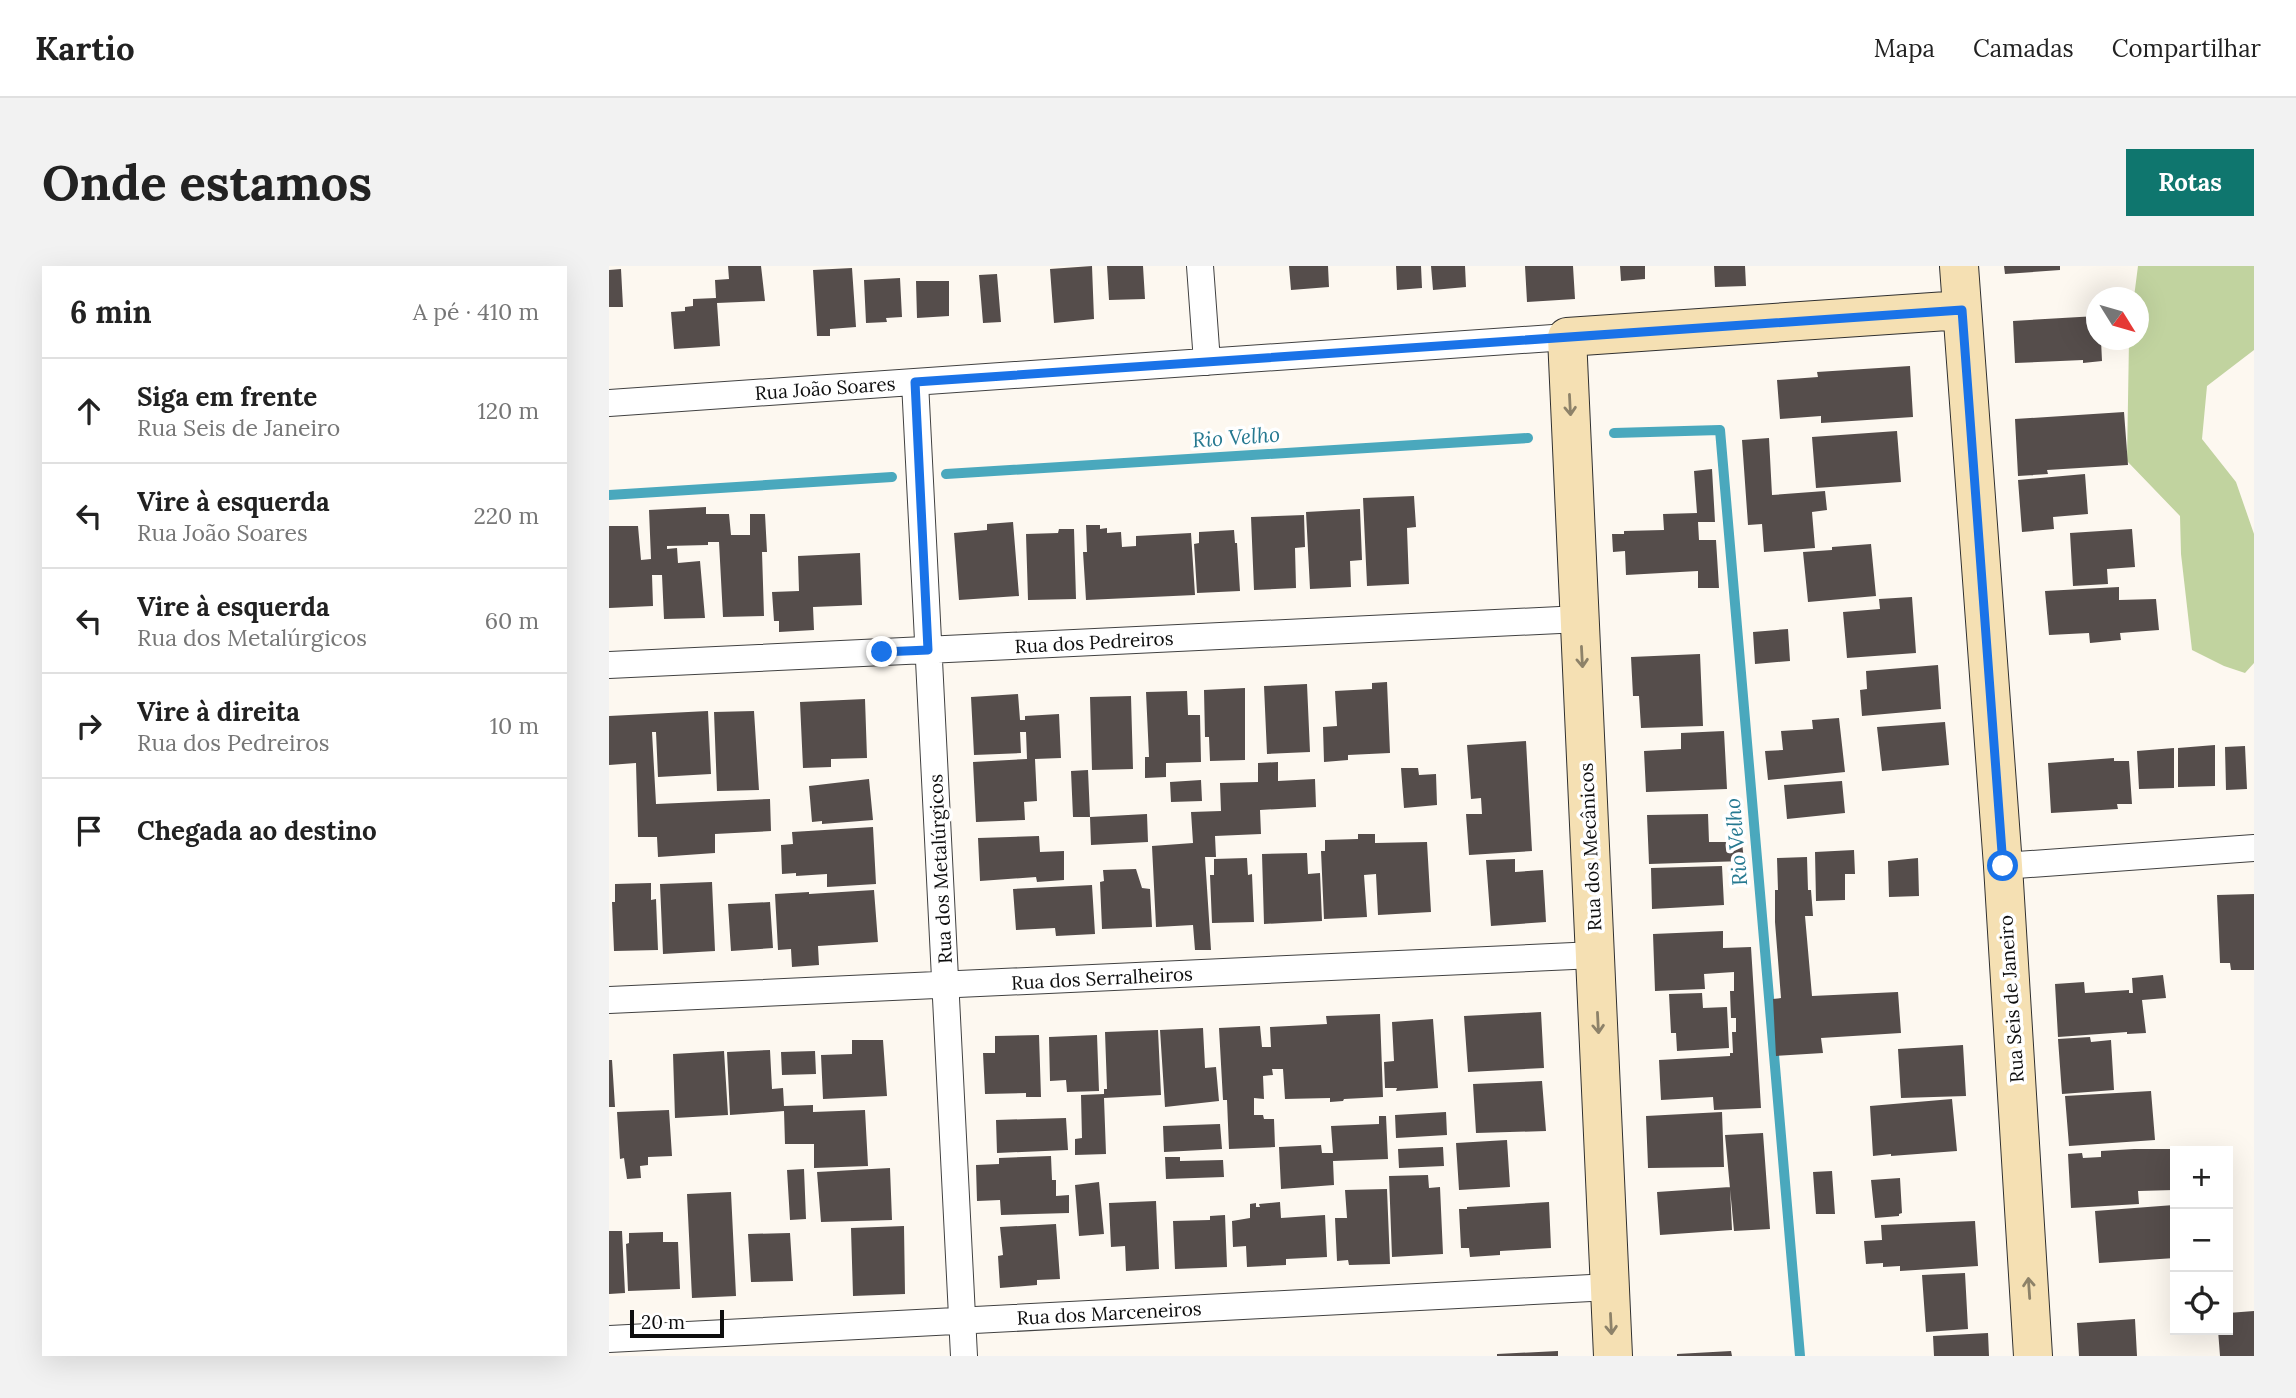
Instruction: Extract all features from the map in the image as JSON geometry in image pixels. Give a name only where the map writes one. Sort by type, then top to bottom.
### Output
[{"type":"main road","name":"Rua Seis de Janeiro","points":[[1959,266],[2003,866],[2033,1356]]},
{"type":"main road","name":"Rua João Soares","points":[[1567,337],[1962,310]]},
{"type":"main road","name":"Rua dos Mecânicos","points":[[1567,337],[1613,1356]]},
{"type":"street","points":[[1200,266],[1207,362]]},
{"type":"street","name":"Rua João Soares","points":[[609,403],[1567,337]]},
{"type":"street","name":"Rua dos Metalúrgicos","points":[[915,382],[964,1356]]},
{"type":"street","name":"Rua dos Pedreiros","points":[[609,665],[1580,619]]},
{"type":"street","points":[[2003,866],[2254,848]]},
{"type":"street","name":"Rua dos Serralheiros","points":[[609,1000],[1595,955]]},
{"type":"street","name":"Rua dos Marceneiros","points":[[609,1339],[1610,1287]]},
{"type":"green space","points":[[2138,266],[2254,266],[2254,350],[2207,386],[2202,439],[2236,482],[2254,534],[2254,663],[2245,673],[2192,650],[2181,554],[2180,516],[2127,461],[2129,350],[2149,350],[2149,287],[2135,287]]},
{"type":"building","points":[[728,266],[761,266],[765,301],[717,303],[720,346],[674,349],[671,312],[685,311],[685,307],[693,306],[693,299],[716,298],[715,280],[729,279]]},
{"type":"building","points":[[1092,266],[1094,319],[1054,323],[1050,269]]},
{"type":"building","points":[[1107,266],[1143,266],[1145,299],[1109,300]]},
{"type":"building","points":[[1289,266],[1328,266],[1329,287],[1291,290]]},
{"type":"building","points":[[1396,266],[1421,266],[1422,288],[1397,290]]},
{"type":"building","points":[[1431,266],[1465,266],[1466,287],[1433,290]]},
{"type":"building","points":[[1525,266],[1573,266],[1575,299],[1527,302]]},
{"type":"building","points":[[1620,266],[1645,266],[1645,279],[1621,281]]},
{"type":"building","points":[[1714,266],[1745,266],[1746,286],[1715,287]]},
{"type":"building","points":[[2004,266],[2060,266],[2060,270],[2005,274]]},
{"type":"building","points":[[852,268],[856,327],[830,329],[830,336],[817,336],[813,270]]},
{"type":"building","points":[[621,269],[623,307],[609,307],[609,270]]},
{"type":"building","points":[[997,274],[1001,322],[983,323],[979,275]]},
{"type":"building","points":[[900,278],[902,317],[886,318],[887,322],[866,323],[864,280]]},
{"type":"building","points":[[916,281],[949,281],[949,316],[917,318]]},
{"type":"building","points":[[2086,317],[2086,350],[2101,350],[2102,361],[2015,363],[2013,321]]},
{"type":"building","points":[[1910,366],[1913,417],[1821,423],[1821,416],[1780,419],[1777,380],[1818,377],[1817,372]]},
{"type":"building","points":[[2124,412],[2128,465],[2047,470],[2048,474],[2018,476],[2015,419]]},
{"type":"building","points":[[1897,431],[1901,482],[1816,488],[1812,437]]},
{"type":"building","points":[[1769,438],[1772,495],[1825,491],[1827,510],[1812,512],[1815,548],[1764,552],[1762,524],[1748,525],[1742,440]]},
{"type":"building","points":[[1712,469],[1715,522],[1698,522],[1699,540],[1716,540],[1719,588],[1698,588],[1698,571],[1626,575],[1625,551],[1613,552],[1612,534],[1664,530],[1663,514],[1697,513],[1694,471]]},
{"type":"building","points":[[2085,474],[2088,514],[2053,517],[2054,529],[2022,532],[2018,480]]},
{"type":"building","points":[[1414,496],[1416,527],[1407,528],[1409,584],[1367,586],[1363,498]]},
{"type":"building","points":[[706,507],[706,514],[729,514],[731,535],[750,535],[750,514],[765,514],[767,552],[762,552],[764,616],[723,617],[719,542],[708,542],[708,545],[667,546],[667,549],[677,548],[678,563],[700,561],[705,618],[664,619],[662,575],[652,575],[653,606],[609,608],[609,526],[638,526],[641,560],[651,559],[649,510]]},
{"type":"building","points":[[1360,509],[1362,560],[1350,561],[1351,587],[1310,589],[1306,512]]},
{"type":"building","points":[[1304,515],[1305,547],[1295,548],[1296,588],[1254,590],[1251,517]]},
{"type":"building","points":[[1013,522],[1019,596],[959,600],[954,533],[987,530],[987,524]]},
{"type":"building","points":[[1086,525],[1100,525],[1100,529],[1107,528],[1107,533],[1121,532],[1122,547],[1136,546],[1136,536],[1191,533],[1195,595],[1086,600],[1083,552],[1087,552]]},
{"type":"building","points":[[1059,529],[1074,529],[1076,599],[1028,600],[1026,534],[1058,533]]},
{"type":"building","points":[[2132,529],[2135,567],[2107,569],[2108,584],[2073,586],[2070,533]]},
{"type":"building","points":[[1234,530],[1240,591],[1197,593],[1194,544],[1199,543],[1199,532]]},
{"type":"building","points":[[1871,544],[1876,596],[1808,602],[1803,552]]},
{"type":"building","points":[[860,553],[862,605],[813,607],[814,630],[779,632],[779,621],[774,621],[772,592],[799,591],[798,556]]},
{"type":"building","points":[[2119,587],[2119,600],[2156,599],[2159,630],[2120,633],[2121,640],[2090,643],[2089,633],[2049,635],[2045,591]]},
{"type":"building","points":[[1912,597],[1916,653],[1847,658],[1843,612],[1880,609],[1879,599]]},
{"type":"building","points":[[1788,629],[1790,661],[1755,664],[1753,632]]},
{"type":"building","points":[[1700,654],[1703,726],[1641,728],[1639,696],[1633,696],[1631,657]]},
{"type":"building","points":[[1938,665],[1941,709],[1862,716],[1860,690],[1867,689],[1866,671]]},
{"type":"building","points":[[1387,682],[1390,753],[1348,755],[1348,760],[1324,762],[1323,727],[1337,726],[1335,691],[1372,689],[1372,683]]},
{"type":"building","points":[[1307,684],[1310,752],[1267,754],[1264,686]]},
{"type":"building","points":[[1245,688],[1245,760],[1210,761],[1209,737],[1205,737],[1204,690]]},
{"type":"building","points":[[1187,691],[1188,715],[1200,715],[1201,762],[1166,763],[1166,777],[1145,778],[1145,757],[1149,757],[1146,692]]},
{"type":"building","points":[[1018,694],[1020,720],[1025,720],[1025,716],[1059,714],[1061,758],[1035,759],[1037,801],[1024,802],[1025,820],[976,822],[973,762],[1027,759],[1026,732],[1020,732],[1021,753],[974,755],[971,697]]},
{"type":"building","points":[[1131,696],[1133,769],[1092,770],[1090,697]]},
{"type":"building","points":[[865,699],[867,758],[831,759],[831,767],[803,768],[800,702]]},
{"type":"building","points":[[708,711],[711,774],[658,777],[656,732],[652,732],[656,804],[770,799],[771,831],[715,834],[715,853],[658,857],[657,837],[638,837],[636,763],[609,765],[609,716]]},
{"type":"building","points":[[754,711],[759,790],[717,791],[714,712]]},
{"type":"building","points":[[1839,718],[1845,772],[1768,780],[1765,751],[1783,750],[1781,731],[1813,729],[1812,720]]},
{"type":"building","points":[[1945,722],[1949,765],[1882,771],[1877,727]]},
{"type":"building","points":[[1724,731],[1727,789],[1646,792],[1644,751],[1681,749],[1681,733]]},
{"type":"building","points":[[1526,741],[1532,851],[1469,855],[1466,814],[1482,814],[1481,798],[1471,799],[1467,745]]},
{"type":"building","points":[[2215,745],[2215,786],[2178,787],[2178,748]]},
{"type":"building","points":[[2245,746],[2247,789],[2226,790],[2225,747]]},
{"type":"building","points":[[2174,748],[2174,788],[2139,789],[2137,751]]},
{"type":"building","points":[[2114,758],[2114,761],[2129,761],[2132,804],[2117,804],[2118,809],[2051,813],[2048,763]]},
{"type":"building","points":[[1278,762],[1278,781],[1315,779],[1316,807],[1260,810],[1261,834],[1215,836],[1216,857],[1205,857],[1211,950],[1195,950],[1193,925],[1156,927],[1152,846],[1193,843],[1191,812],[1221,811],[1220,783],[1258,782],[1258,763]]},
{"type":"building","points":[[1401,768],[1418,768],[1419,775],[1436,774],[1437,805],[1404,808]]},
{"type":"building","points":[[1088,770],[1090,817],[1073,817],[1071,771]]},
{"type":"building","points":[[869,779],[873,820],[822,824],[822,821],[812,822],[809,786]]},
{"type":"building","points":[[1201,780],[1202,801],[1171,802],[1170,782]]},
{"type":"building","points":[[1842,781],[1845,813],[1787,819],[1784,785]]},
{"type":"building","points":[[1147,814],[1148,842],[1091,845],[1090,817]]},
{"type":"building","points":[[1708,814],[1709,842],[1742,842],[1744,861],[1649,864],[1647,815]]},
{"type":"building","points":[[873,827],[876,884],[827,887],[827,874],[782,874],[781,845],[793,844],[792,832]]},
{"type":"building","points":[[1358,834],[1375,834],[1375,843],[1427,842],[1431,912],[1378,915],[1376,874],[1364,875],[1367,917],[1324,919],[1321,851],[1325,851],[1325,840],[1358,839]]},
{"type":"building","points":[[1039,836],[1040,852],[1064,851],[1064,880],[1037,882],[1036,877],[980,881],[978,838]]},
{"type":"building","points":[[1854,850],[1855,874],[1845,874],[1845,900],[1816,901],[1815,852]]},
{"type":"building","points":[[1307,853],[1308,874],[1320,873],[1322,921],[1264,924],[1262,854]]},
{"type":"building","points":[[1807,857],[1808,890],[1811,890],[1813,916],[1805,916],[1812,996],[1898,992],[1901,1033],[1821,1038],[1823,1053],[1776,1056],[1773,999],[1781,998],[1775,922],[1777,858]]},
{"type":"building","points":[[1247,858],[1248,875],[1252,874],[1254,922],[1212,923],[1210,875],[1214,875],[1214,859]]},
{"type":"building","points":[[1918,858],[1919,896],[1889,897],[1888,861]]},
{"type":"building","points":[[1515,859],[1515,872],[1543,870],[1546,922],[1491,926],[1486,860]]},
{"type":"building","points":[[1722,866],[1724,905],[1652,909],[1651,868]]},
{"type":"building","points":[[1136,869],[1142,888],[1150,889],[1152,927],[1102,929],[1100,882],[1104,881],[1103,870]]},
{"type":"building","points":[[712,882],[715,951],[663,954],[660,884]]},
{"type":"building","points":[[651,883],[651,900],[656,899],[658,950],[614,951],[612,902],[615,902],[615,884]]},
{"type":"building","points":[[1092,885],[1095,934],[1056,936],[1055,928],[1016,930],[1013,889]]},
{"type":"building","points":[[874,890],[878,942],[818,946],[819,965],[792,967],[791,949],[778,950],[775,894]]},
{"type":"building","points":[[2254,894],[2254,970],[2231,970],[2230,963],[2220,963],[2217,895]]},
{"type":"building","points":[[770,902],[773,948],[731,951],[728,904]]},
{"type":"building","points":[[1723,931],[1723,948],[1751,947],[1761,1108],[1714,1110],[1713,1097],[1661,1100],[1659,1060],[1730,1056],[1730,1053],[1733,1053],[1732,1032],[1736,1032],[1736,1018],[1731,1018],[1730,991],[1734,991],[1734,972],[1704,974],[1705,989],[1655,991],[1653,934]]},
{"type":"building","points":[[2163,975],[2166,998],[2142,1000],[2146,1033],[2058,1037],[2055,984],[2084,982],[2085,993],[2129,990],[2129,993],[2133,993],[2132,978]]},
{"type":"building","points":[[1702,993],[1703,1008],[1727,1007],[1729,1048],[1677,1051],[1676,1033],[1671,1033],[1669,994]]},
{"type":"building","points":[[1541,1012],[1544,1068],[1468,1072],[1464,1016]]},
{"type":"building","points":[[1380,1014],[1383,1097],[1330,1102],[1330,1098],[1285,1099],[1283,1069],[1272,1069],[1273,1075],[1263,1076],[1264,1099],[1254,1098],[1254,1115],[1274,1119],[1275,1147],[1229,1149],[1219,1028],[1260,1026],[1262,1047],[1271,1047],[1270,1027],[1327,1024],[1326,1016]]},
{"type":"building","points":[[1433,1019],[1438,1088],[1396,1091],[1397,1088],[1385,1088],[1384,1062],[1394,1061],[1392,1022]]},
{"type":"building","points":[[1203,1028],[1205,1068],[1216,1067],[1219,1101],[1165,1107],[1160,1030]]},
{"type":"building","points":[[1158,1030],[1161,1095],[1104,1098],[1106,1154],[1075,1155],[1075,1139],[1082,1138],[1081,1095],[1104,1094],[1104,1089],[1107,1089],[1105,1032]]},
{"type":"building","points":[[1039,1035],[1041,1097],[1026,1097],[1026,1093],[985,1094],[983,1053],[995,1053],[995,1036]]},
{"type":"building","points":[[1097,1035],[1099,1091],[1067,1092],[1066,1080],[1050,1081],[1049,1037]]},
{"type":"building","points":[[2090,1037],[2091,1042],[2111,1040],[2114,1090],[2062,1094],[2058,1039]]},
{"type":"building","points":[[852,1040],[883,1040],[887,1096],[823,1099],[821,1055],[852,1054]]},
{"type":"building","points":[[1963,1045],[1966,1096],[1901,1098],[1898,1049]]},
{"type":"building","points":[[770,1050],[772,1089],[783,1088],[784,1106],[813,1105],[813,1112],[865,1110],[868,1166],[814,1168],[814,1144],[785,1144],[784,1111],[730,1115],[727,1052]]},
{"type":"building","points":[[724,1051],[728,1115],[675,1118],[673,1054]]},
{"type":"building","points":[[815,1051],[816,1074],[782,1075],[781,1052]]},
{"type":"building","points":[[609,1060],[612,1060],[615,1107],[609,1107]]},
{"type":"building","points":[[1542,1081],[1546,1131],[1476,1133],[1473,1084]]},
{"type":"building","points":[[2151,1091],[2155,1140],[2069,1146],[2065,1096]]},
{"type":"building","points":[[1952,1099],[1957,1151],[1873,1156],[1870,1106]]},
{"type":"building","points":[[669,1110],[672,1156],[648,1157],[648,1165],[640,1166],[641,1178],[627,1179],[624,1158],[620,1159],[617,1112]]},
{"type":"building","points":[[1446,1112],[1447,1135],[1396,1138],[1395,1115]]},
{"type":"building","points":[[1722,1112],[1724,1167],[1648,1168],[1646,1116]]},
{"type":"building","points":[[1379,1116],[1386,1116],[1388,1159],[1333,1161],[1334,1185],[1281,1189],[1279,1147],[1321,1145],[1322,1153],[1333,1153],[1331,1126],[1379,1124]]},
{"type":"building","points":[[1066,1118],[1068,1150],[997,1153],[996,1120]]},
{"type":"building","points":[[1220,1124],[1222,1149],[1164,1152],[1163,1126]]},
{"type":"building","points":[[1763,1133],[1770,1229],[1734,1231],[1725,1135]]},
{"type":"building","points":[[1507,1140],[1510,1187],[1459,1190],[1456,1143]]},
{"type":"building","points":[[1443,1147],[1444,1166],[1399,1168],[1398,1149]]},
{"type":"building","points":[[2170,1149],[2170,1190],[2138,1191],[2139,1204],[2071,1208],[2068,1154],[2082,1153],[2083,1158],[2101,1157],[2101,1151]]},
{"type":"building","points":[[1051,1156],[1056,1196],[1069,1195],[1069,1213],[1001,1215],[1000,1200],[977,1201],[976,1165],[999,1164],[999,1158]]},
{"type":"building","points":[[1165,1157],[1180,1157],[1180,1161],[1223,1160],[1224,1177],[1166,1179]]},
{"type":"building","points":[[890,1168],[892,1220],[821,1222],[817,1172]]},
{"type":"building","points":[[804,1169],[806,1219],[790,1220],[787,1170]]},
{"type":"building","points":[[1832,1171],[1835,1214],[1816,1214],[1813,1172]]},
{"type":"building","points":[[1428,1175],[1429,1188],[1440,1187],[1443,1254],[1392,1257],[1389,1176]]},
{"type":"building","points":[[1900,1178],[1902,1213],[1899,1216],[1875,1218],[1871,1180]]},
{"type":"building","points":[[1099,1182],[1104,1234],[1079,1236],[1075,1185]]},
{"type":"building","points":[[1730,1187],[1732,1230],[1660,1235],[1657,1192]]},
{"type":"building","points":[[1387,1189],[1390,1264],[1349,1265],[1348,1260],[1337,1261],[1335,1218],[1347,1218],[1345,1190]]},
{"type":"building","points":[[731,1192],[736,1296],[692,1298],[687,1194]]},
{"type":"building","points":[[1156,1201],[1159,1269],[1126,1271],[1125,1246],[1111,1247],[1109,1203]]},
{"type":"building","points":[[1280,1202],[1281,1218],[1325,1215],[1327,1257],[1286,1259],[1286,1265],[1247,1267],[1246,1246],[1233,1247],[1232,1221],[1250,1218],[1250,1204],[1256,1203],[1256,1207],[1260,1207],[1259,1204]]},
{"type":"building","points":[[1549,1202],[1551,1248],[1500,1251],[1500,1255],[1470,1257],[1469,1248],[1461,1248],[1459,1209]]},
{"type":"building","points":[[2170,1205],[2170,1258],[2099,1263],[2095,1211]]},
{"type":"building","points":[[1225,1215],[1227,1267],[1175,1269],[1173,1221],[1210,1220],[1210,1216]]},
{"type":"building","points":[[1975,1221],[1978,1266],[1900,1271],[1900,1266],[1866,1264],[1864,1241],[1882,1240],[1881,1225]]},
{"type":"building","points":[[1056,1224],[1060,1279],[1037,1280],[1037,1285],[1000,1288],[998,1256],[1003,1255],[1000,1227]]},
{"type":"building","points":[[904,1226],[905,1294],[853,1296],[851,1228]]},
{"type":"building","points":[[609,1231],[622,1231],[625,1293],[609,1294]]},
{"type":"building","points":[[663,1232],[663,1242],[678,1242],[680,1289],[628,1291],[626,1244],[629,1243],[629,1233]]},
{"type":"building","points":[[790,1233],[793,1281],[751,1282],[748,1234]]},
{"type":"building","points":[[1965,1273],[1968,1329],[1926,1332],[1922,1275]]},
{"type":"building","points":[[2254,1311],[2254,1356],[2220,1356],[2218,1335],[2233,1335],[2233,1313]]},
{"type":"building","points":[[2135,1319],[2137,1356],[2079,1356],[2077,1323]]},
{"type":"building","points":[[1988,1333],[1989,1356],[1934,1356],[1933,1336]]},
{"type":"building","points":[[1558,1351],[1558,1356],[1497,1356],[1497,1354]]},
{"type":"building","points":[[1731,1351],[1732,1356],[1677,1356],[1677,1354]]},
{"type":"waterway","name":"Rio Velho","points":[[1614,433],[1720,430],[1800,1356]]},
{"type":"waterway","name":"Rio Velho","points":[[946,474],[1528,438]]},
{"type":"waterway","name":"Rio Velho","points":[[609,495],[892,477]]},
{"type":"route","points":[[882,652],[928,650],[915,382],[1962,310],[2003,866]]}]
